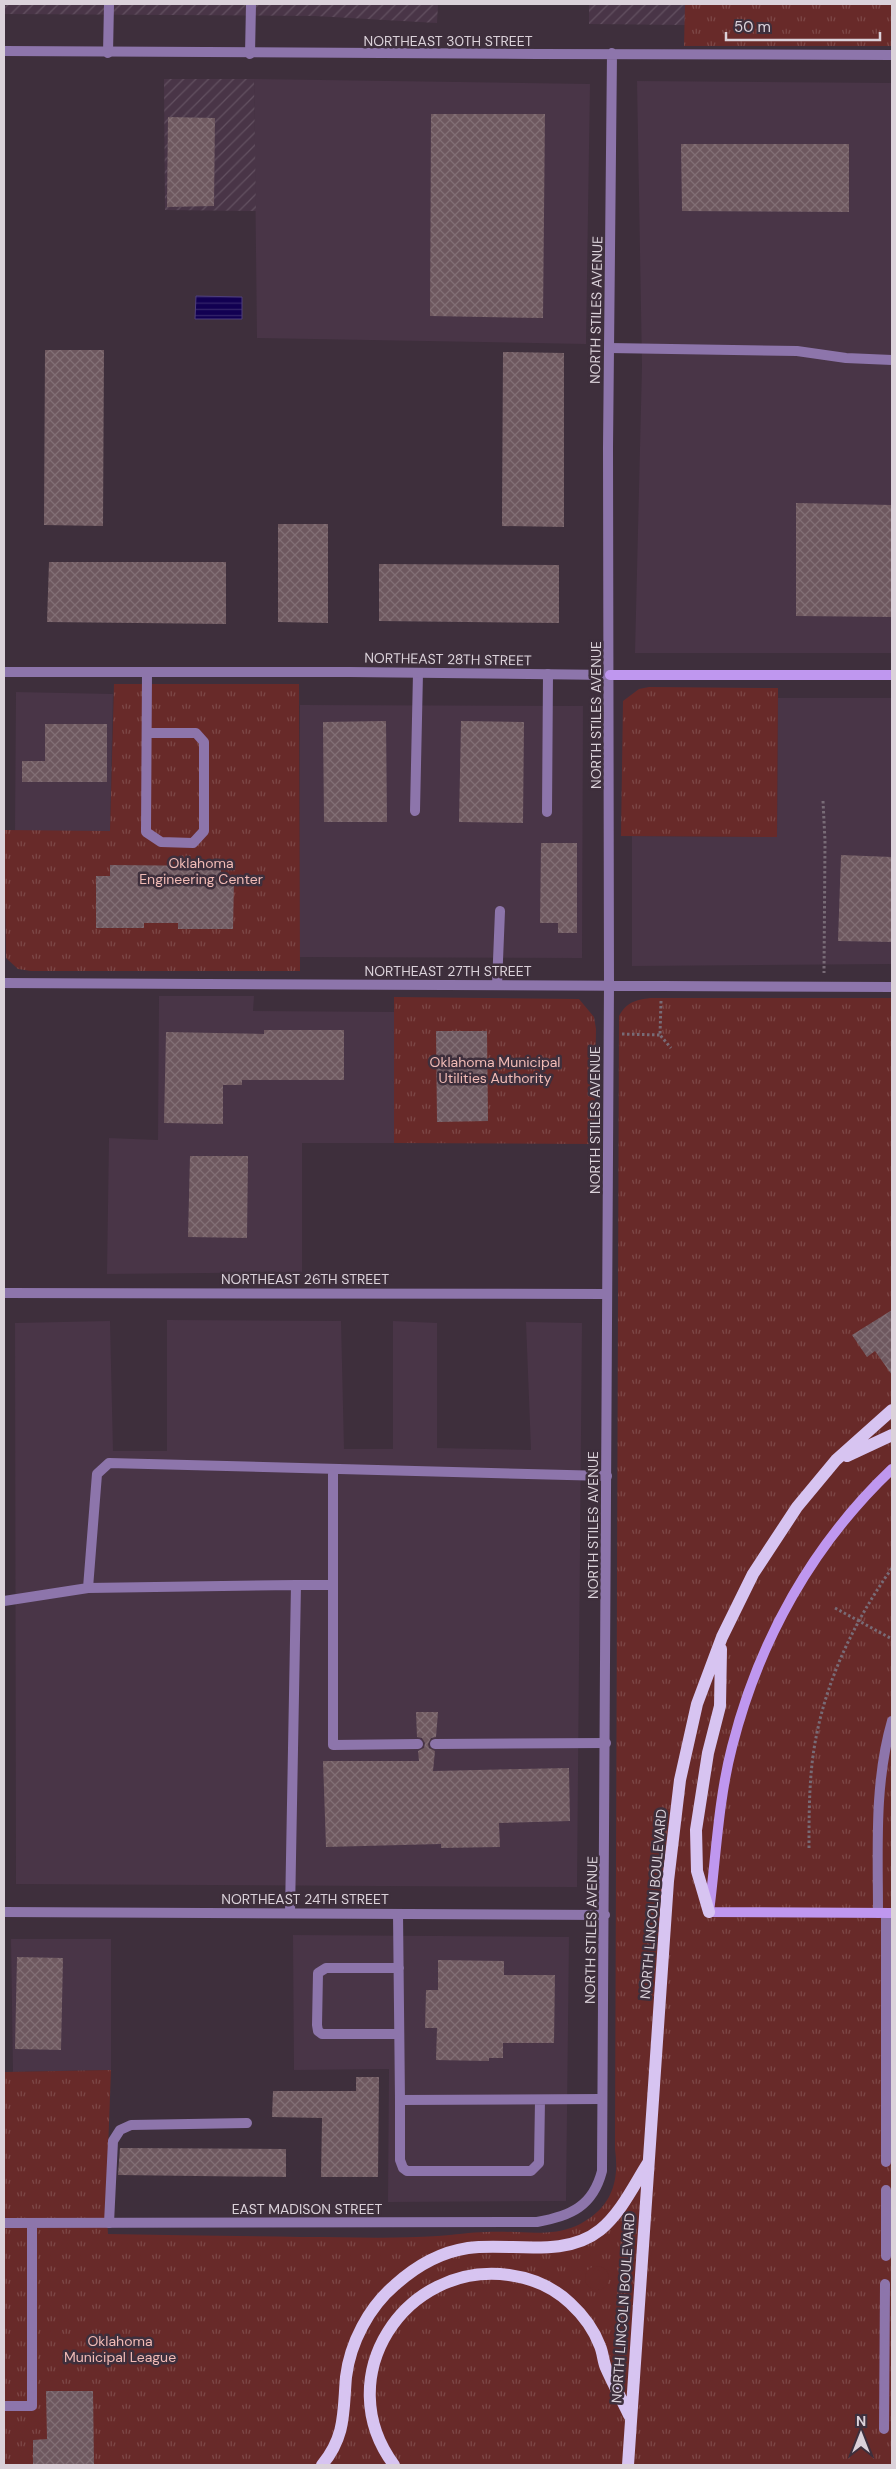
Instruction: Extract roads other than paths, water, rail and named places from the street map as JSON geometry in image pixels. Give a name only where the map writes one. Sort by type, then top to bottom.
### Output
[{"type":"main road","name":"NORTH LINCOLN BOULEVARD","points":[[628,2465],[668,1881],[680,1780],[698,1704],[722,1637],[753,1574],[797,1507],[836,1460],[892,1410]]},
{"type":"main road","points":[[836,1460],[892,1435]]},
{"type":"main road","points":[[709,1912],[697,1871],[696,1830],[708,1753],[720,1706],[722,1637]]},
{"type":"main road","points":[[322,2465],[332,2453],[343,2429],[346,2377],[354,2345],[373,2309],[394,2286],[415,2270],[442,2255],[466,2248],[552,2247],[583,2240],[599,2232],[613,2219],[649,2160]]},
{"type":"main road","points":[[394,2465],[382,2445],[372,2417],[370,2384],[377,2351],[394,2320],[417,2298],[442,2283],[467,2276],[498,2274],[527,2278],[558,2293],[570,2303],[594,2334],[606,2366],[630,2418]]},
{"type":"street","points":[[108,53],[109,4]]},
{"type":"street","points":[[250,54],[251,4]]},
{"type":"street","name":"NORTHEAST 30TH STREET","points":[[4,52],[383,56],[612,53],[892,55]]},
{"type":"street","name":"NORTH STILES AVENUE","points":[[598,2186],[602,2172],[606,1915],[610,675],[609,348],[612,53]]},
{"type":"street","points":[[609,348],[797,351],[846,358],[892,360]]},
{"type":"street","name":"NORTHEAST 28TH STREET","points":[[4,672],[610,675],[892,674]]},
{"type":"street","points":[[146,733],[196,733],[204,742],[204,831],[193,843],[161,842],[146,832],[146,733],[147,672]]},
{"type":"street","points":[[415,810],[418,673]]},
{"type":"street","points":[[547,812],[548,674]]},
{"type":"street","points":[[497,985],[500,911]]},
{"type":"street","name":"NORTHEAST 27TH STREET","points":[[4,983],[892,987]]},
{"type":"street","name":"NORTHEAST 26TH STREET","points":[[4,1293],[607,1294]]},
{"type":"street","points":[[88,1588],[97,1474],[103,1466],[109,1463],[607,1476]]},
{"type":"street","points":[[886,1913],[709,1912],[724,1785],[732,1748],[761,1658],[792,1594],[810,1567],[844,1519],[892,1468]]},
{"type":"street","points":[[333,1469],[332,1745],[418,1744]]},
{"type":"street","points":[[290,1913],[296,1585]]},
{"type":"street","points":[[4,1601],[88,1588],[333,1585]]},
{"type":"street","points":[[886,2162],[886,1913],[880,1785],[886,1740],[892,1721]]},
{"type":"street","points":[[435,1744],[606,1743]]},
{"type":"street","name":"NORTHEAST 24TH STREET","points":[[4,1912],[606,1915]]},
{"type":"street","points":[[398,1914],[400,2160],[403,2168],[407,2171],[531,2171],[540,2163],[540,2100]]},
{"type":"street","points":[[398,1968],[326,1968],[321,1970],[318,1973],[317,2025],[318,2031],[322,2034],[399,2034]]},
{"type":"street","points":[[400,2100],[602,2099]]},
{"type":"street","points":[[108,2223],[113,2141],[120,2130],[131,2125],[247,2123]]},
{"type":"street","name":"EAST MADISON STREET","points":[[4,2223],[538,2222],[556,2219],[576,2210],[584,2204],[598,2186]]},
{"type":"street","points":[[886,2190],[886,2256]]},
{"type":"street","points":[[4,2406],[32,2406],[32,2223]]},
{"type":"street","points":[[884,2429],[885,2284]]},
{"type":"park label","name":"Oklahoma Engineering Center","points":[[201,872]]},
{"type":"park label","name":"Oklahoma Municipal Utilities Authority","points":[[495,1070]]},
{"type":"park label","name":"Oklahoma Municipal League","points":[[120,2350]]}]
